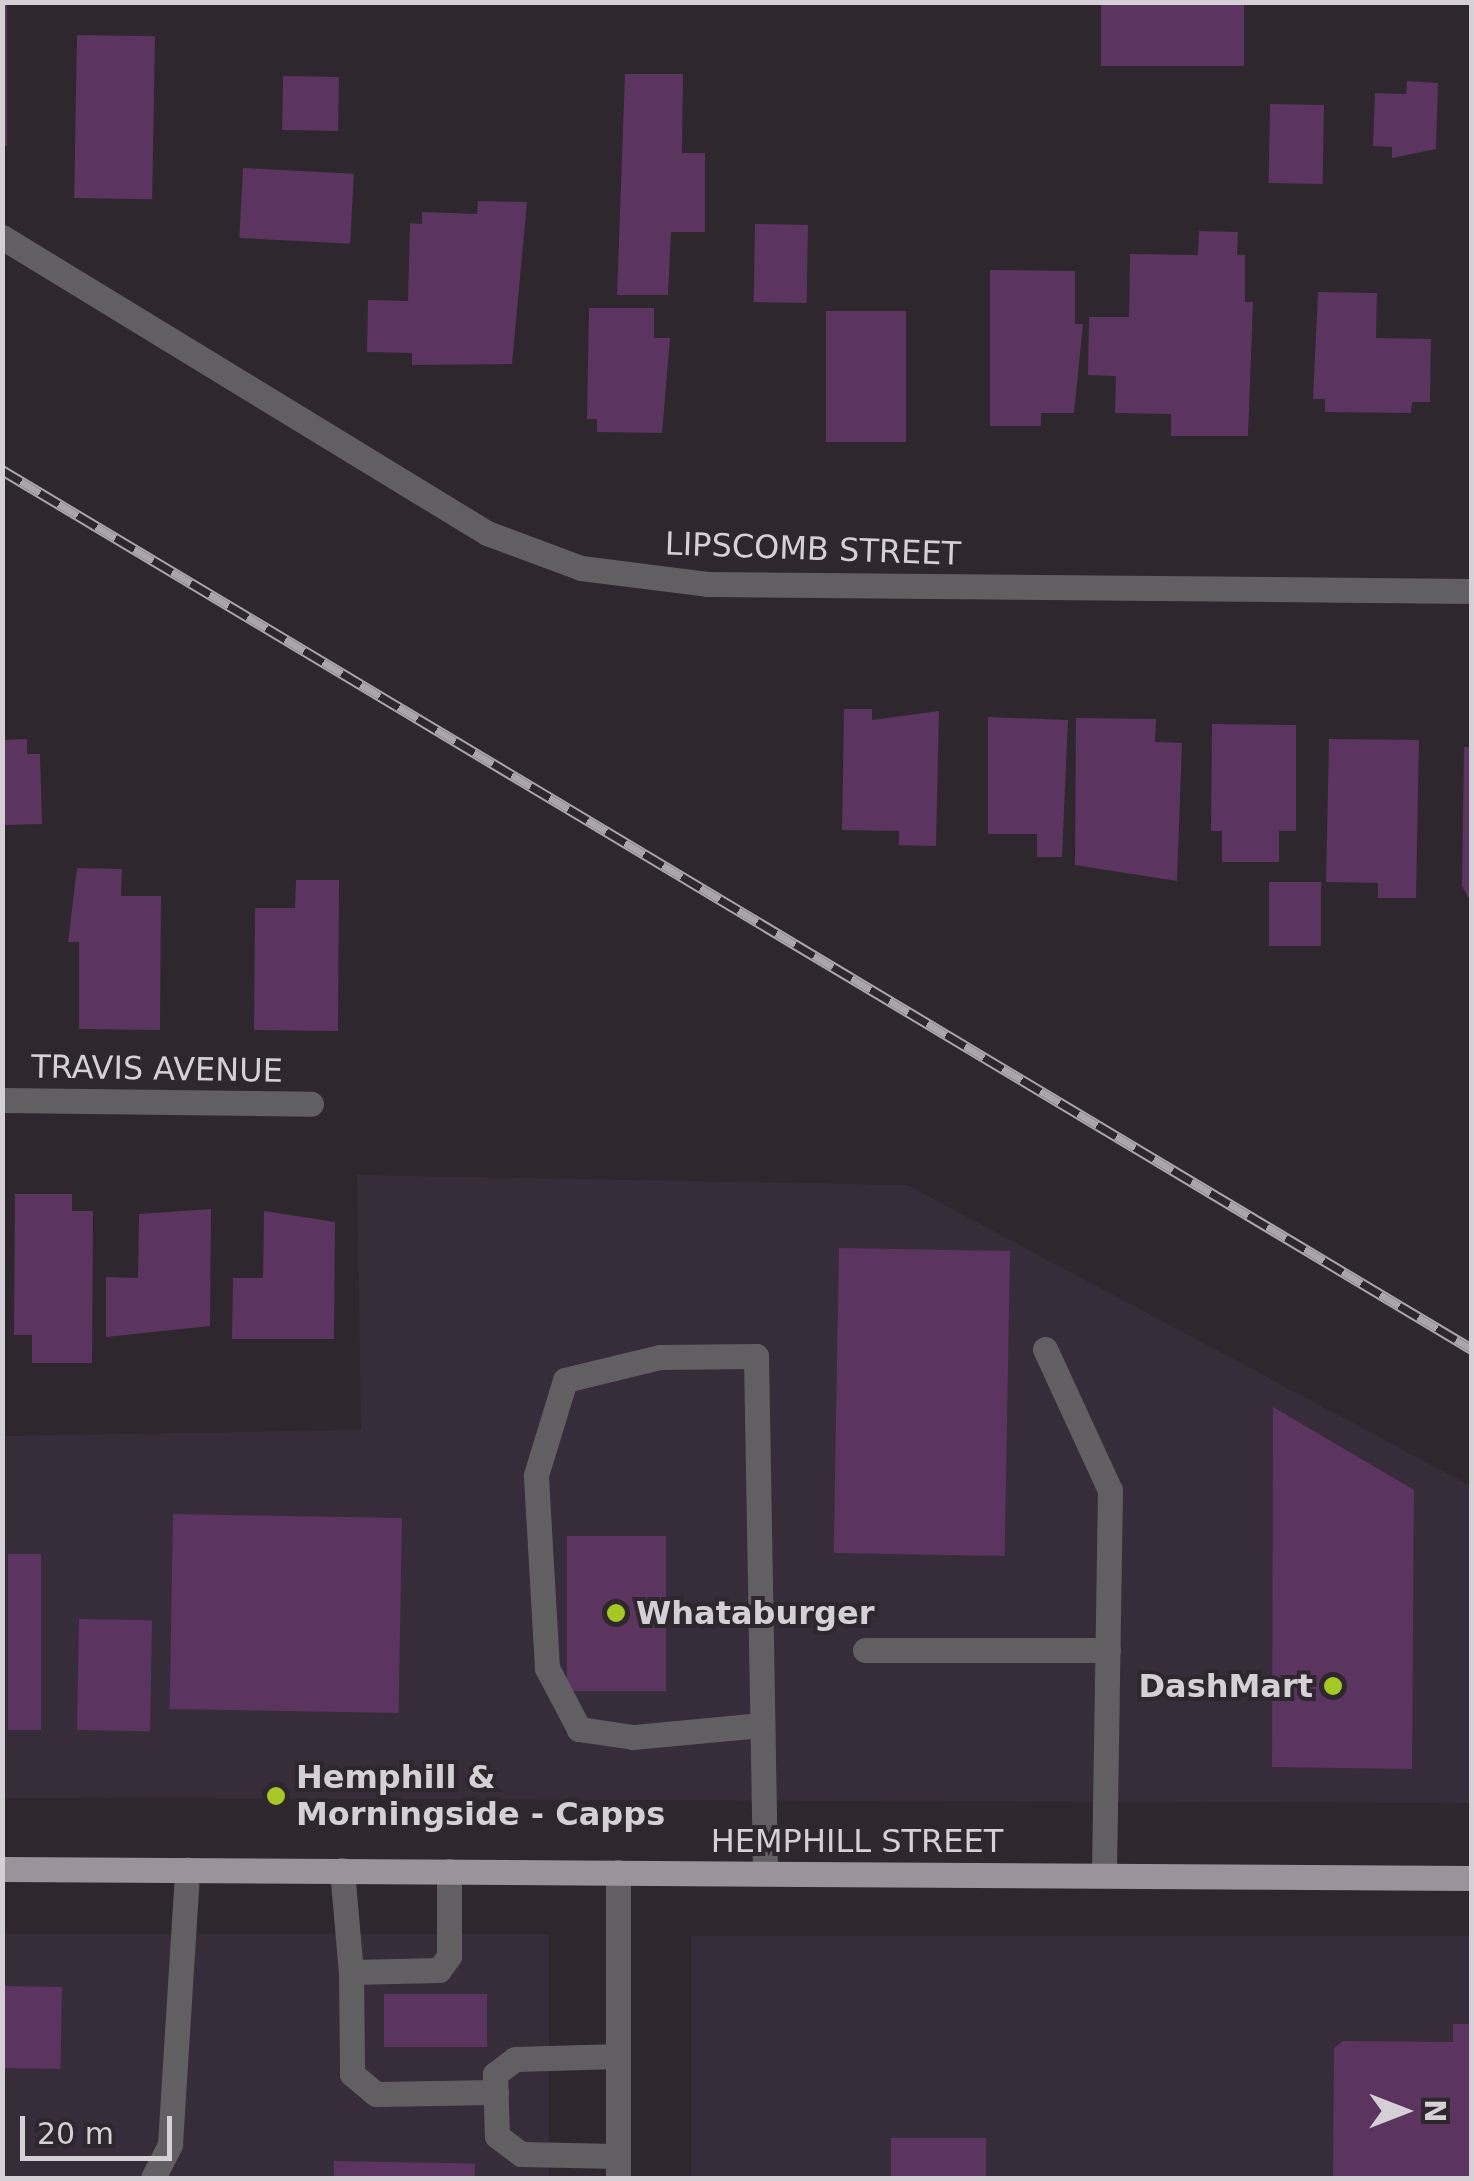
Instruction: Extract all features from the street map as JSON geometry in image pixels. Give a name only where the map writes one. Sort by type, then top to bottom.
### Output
[{"type":"main road","name":"HEMPHILL STREET","points":[[2,1868],[1472,1878]]},
{"type":"street","name":"LIPSCOMB STREET","points":[[2,237],[487,533],[581,568],[708,584],[1472,590]]},
{"type":"street","name":"TRAVIS AVENUE","points":[[2,1100],[312,1104]]},
{"type":"street","points":[[1045,1350],[1110,1490],[1104,1875]]},
{"type":"street","points":[[761,1725],[633,1738],[579,1729],[547,1668],[536,1475],[565,1380],[660,1356],[756,1356],[765,1873]]},
{"type":"street","points":[[865,1650],[1108,1650]]},
{"type":"street","points":[[153,2178],[170,2144],[186,1870]]},
{"type":"street","points":[[342,1870],[352,1972],[352,2074],[376,2094],[496,2092]]},
{"type":"street","points":[[352,1972],[439,1970],[449,1956],[449,1871]]},
{"type":"street","points":[[618,1872],[618,2056],[618,2167],[520,2154],[497,2136],[495,2074],[516,2058],[618,2056]]},
{"type":"shaded area","points":[[357,1175],[907,1185],[1471,1486],[1471,1803],[3,1798],[2,1436],[361,1430]]},
{"type":"shaded area","points":[[2,1934],[549,1934],[549,2178],[2,2178]]},
{"type":"shaded area","points":[[691,1936],[1471,1936],[1471,2178],[691,2178]]},
{"type":"building","points":[[2,2],[7,2],[7,146],[2,146]]},
{"type":"building","points":[[1101,2],[1244,2],[1244,66],[1101,66]]},
{"type":"building","points":[[77,35],[155,36],[152,199],[74,198]]},
{"type":"building","points":[[625,74],[683,74],[682,153],[705,153],[705,232],[671,232],[668,295],[617,295]]},
{"type":"building","points":[[283,76],[339,77],[338,131],[282,130]]},
{"type":"building","points":[[1407,81],[1438,83],[1436,149],[1392,158],[1392,147],[1373,146],[1375,93],[1406,94]]},
{"type":"building","points":[[1270,104],[1324,105],[1323,184],[1269,183]]},
{"type":"building","points":[[243,168],[354,174],[350,244],[239,238]]},
{"type":"building","points":[[478,201],[527,202],[512,364],[412,365],[412,353],[367,352],[368,300],[408,301],[410,223],[422,224],[422,212],[477,214]]},
{"type":"building","points":[[755,224],[808,225],[807,303],[754,302]]},
{"type":"building","points":[[1199,231],[1238,232],[1237,255],[1245,255],[1245,302],[1253,302],[1248,436],[1171,436],[1171,414],[1115,413],[1116,376],[1088,375],[1089,317],[1129,317],[1130,254],[1198,255]]},
{"type":"building","points":[[990,270],[1075,271],[1075,324],[1083,324],[1074,413],[1041,413],[1041,426],[990,426]]},
{"type":"building","points":[[1318,292],[1377,293],[1376,338],[1431,339],[1430,402],[1412,402],[1411,413],[1325,412],[1325,399],[1313,399]]},
{"type":"building","points":[[589,308],[654,308],[654,338],[670,338],[662,433],[597,432],[597,419],[587,419]]},
{"type":"building","points":[[826,311],[906,311],[906,442],[826,442]]},
{"type":"building","points":[[844,709],[872,709],[872,720],[939,711],[936,846],[899,845],[899,831],[842,830]]},
{"type":"building","points":[[988,717],[1068,720],[1062,857],[1037,857],[1037,834],[988,834]]},
{"type":"building","points":[[1076,718],[1156,719],[1155,742],[1182,743],[1177,881],[1075,865]]},
{"type":"building","points":[[1212,724],[1296,725],[1296,831],[1279,831],[1279,862],[1222,862],[1222,831],[1211,831]]},
{"type":"building","points":[[27,739],[27,754],[40,754],[42,824],[2,825],[2,740]]},
{"type":"building","points":[[1329,739],[1419,740],[1416,898],[1378,898],[1378,883],[1326,882]]},
{"type":"building","points":[[1464,747],[1472,747],[1472,904],[1462,886]]},
{"type":"building","points":[[77,868],[122,869],[121,896],[161,896],[160,1030],[79,1029],[79,942],[68,942]]},
{"type":"building","points":[[296,880],[339,880],[338,1031],[254,1030],[255,908],[295,908]]},
{"type":"building","points":[[1269,882],[1321,882],[1321,946],[1269,946]]},
{"type":"building","points":[[15,1194],[72,1194],[72,1211],[93,1211],[92,1363],[32,1363],[32,1335],[14,1335]]},
{"type":"building","points":[[211,1209],[210,1326],[106,1337],[106,1277],[138,1278],[139,1214]]},
{"type":"building","points":[[264,1211],[335,1222],[334,1339],[232,1339],[233,1278],[263,1278]]},
{"type":"building","points":[[839,1248],[1010,1251],[1005,1556],[834,1553]]},
{"type":"building","points":[[1273,1407],[1414,1490],[1412,1769],[1272,1767]]},
{"type":"building","points":[[173,1514],[402,1518],[399,1713],[170,1709]]},
{"type":"building","name":"Whataburger","points":[[567,1536],[666,1536],[666,1691],[567,1691]]},
{"type":"building","points":[[8,1554],[41,1554],[41,1730],[8,1730]]},
{"type":"building","points":[[79,1619],[152,1620],[150,1731],[77,1730]]},
{"type":"building","points":[[2,1986],[62,1987],[61,2069],[2,2068]]},
{"type":"building","points":[[384,1994],[487,1994],[487,2047],[384,2047]]},
{"type":"building","points":[[1453,2024],[1472,2024],[1472,2178],[1333,2178],[1334,2048],[1343,2041],[1453,2042]]},
{"type":"building","points":[[891,2138],[986,2138],[986,2178],[891,2178]]},
{"type":"building","points":[[334,2161],[475,2163],[475,2178],[334,2178]]},
{"type":"railway","points":[[2,470],[1472,1349]]},
{"type":"place","name":"Whataburger","points":[[616,1613]]},
{"type":"place","name":"DashMart","points":[[1333,1686]]},
{"type":"place","name":"Hemphill & Morningside - Capps","points":[[276,1796]]}]
